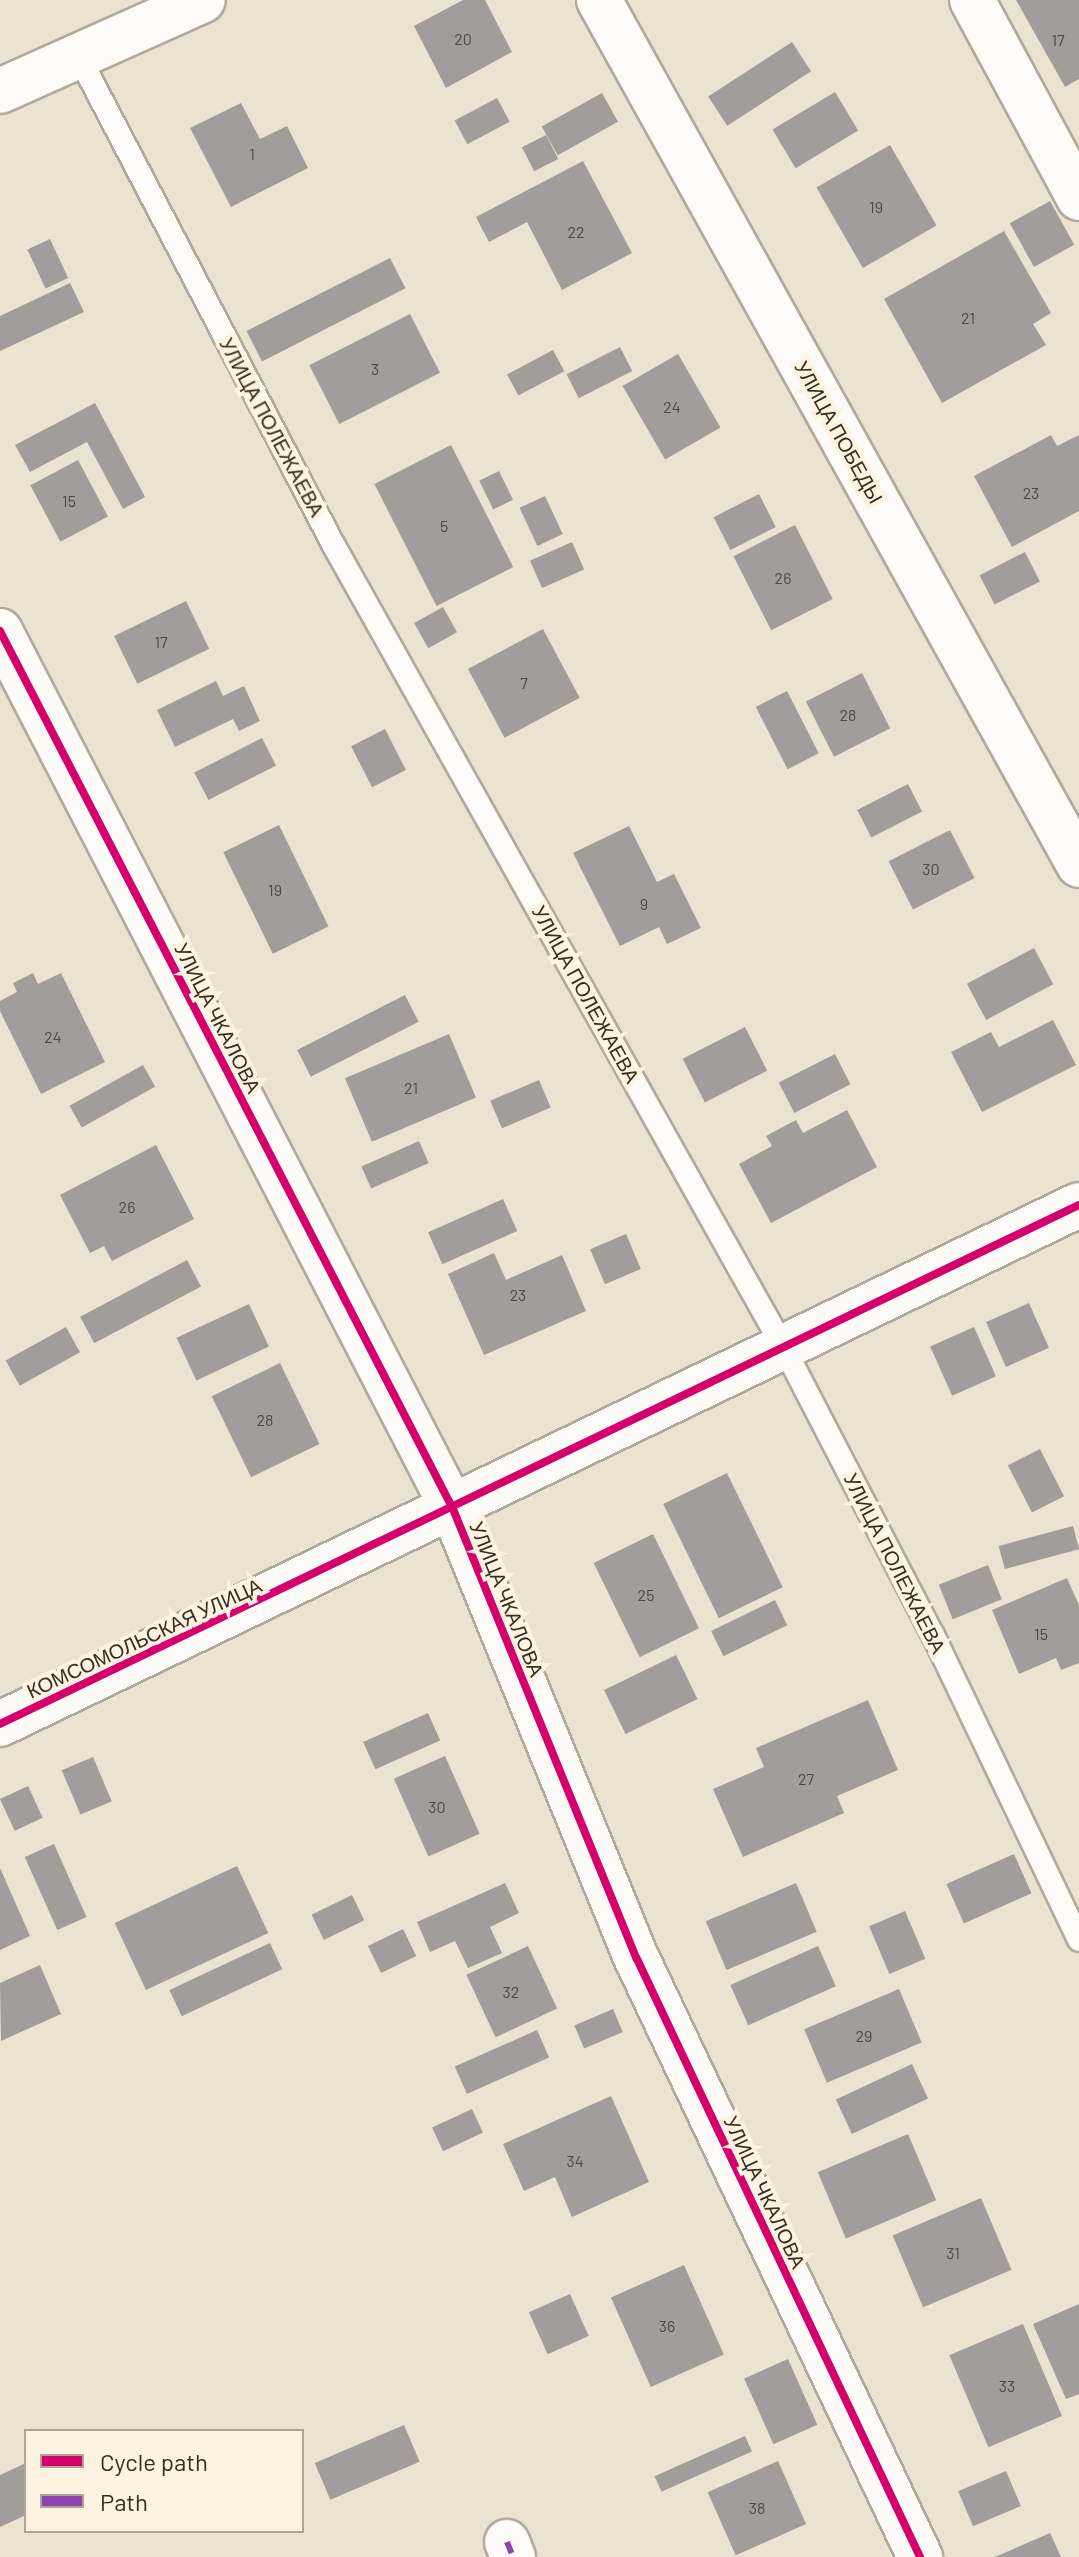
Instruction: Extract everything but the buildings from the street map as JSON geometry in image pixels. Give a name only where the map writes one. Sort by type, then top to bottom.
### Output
[{"type":"street","points":[[0,91],[203,0]]},
{"type":"street","name":"УЛИЦА ПОБЕДЫ","points":[[599,0],[1079,865]]},
{"type":"street","points":[[972,0],[1079,198]]},
{"type":"street","name":"УЛИЦА ЧКАЛОВА","points":[[0,631],[453,1509],[637,1959],[920,2557]]},
{"type":"street","name":"КОМСОМОЛЬСКАЯ УЛИЦА","points":[[0,1724],[785,1350],[1079,1205]]},
{"type":"lane","name":"УЛИЦА ПОЛЕЖАЕВА","points":[[78,55],[333,544],[785,1350],[933,1635],[1079,1940]]},
{"type":"marked path","points":[[507,2542],[513,2557]]},
{"type":"cycle path","points":[[0,631],[453,1509],[637,1959],[920,2557]]},
{"type":"cycle path","points":[[0,1724],[1079,1205]]}]
